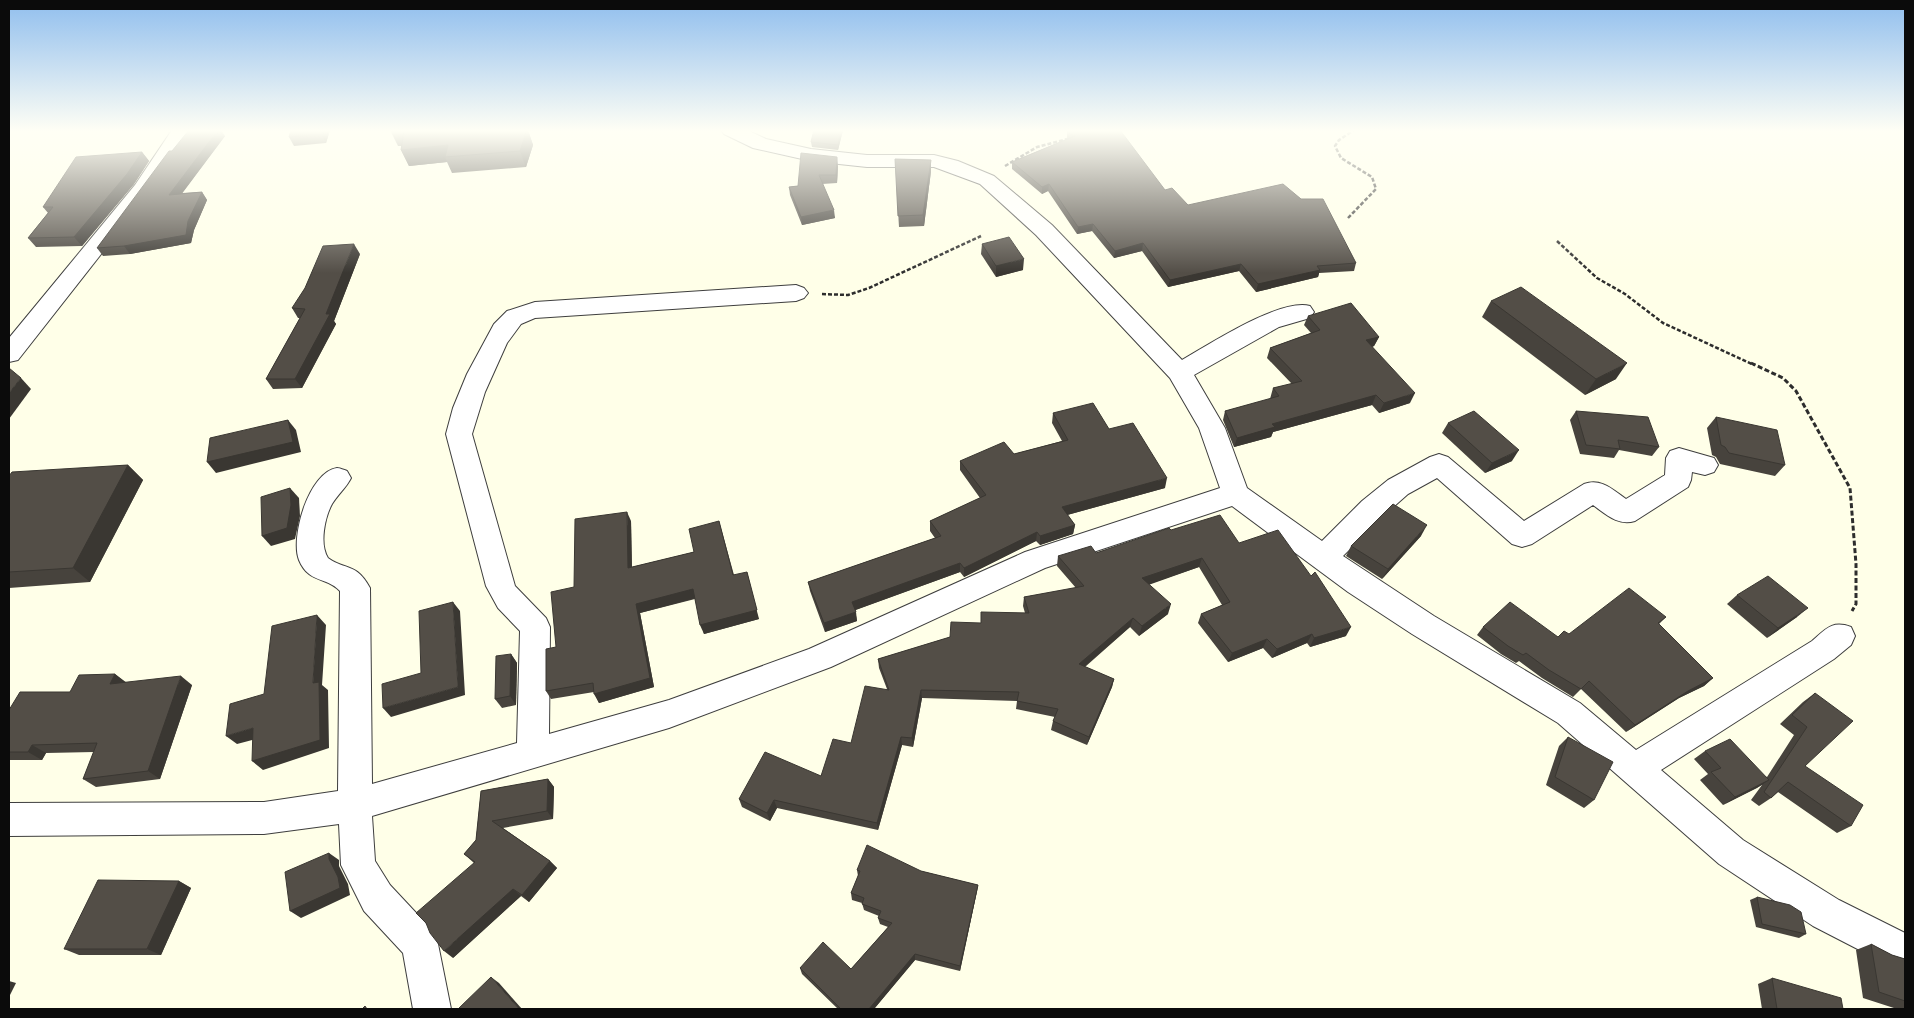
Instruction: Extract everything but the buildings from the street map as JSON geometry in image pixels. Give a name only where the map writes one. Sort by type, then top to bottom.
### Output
[{"type":"street","points":[[9,354],[150,178]]},
{"type":"street","points":[[981,178],[987,180],[1009,198],[1044,230],[1179,372],[1212,428],[1236,494],[1322,558],[1423,625],[1569,713],[1731,852],[1826,913],[1890,946],[1905,951]]},
{"type":"street","points":[[532,753],[535,627],[506,600],[459,434],[461,419],[491,352],[504,328],[511,320],[521,314],[535,310],[796,293]]},
{"type":"street","points":[[1179,372],[1271,321],[1302,312]]},
{"type":"street","points":[[1322,558],[1372,509],[1398,487],[1439,464],[1522,536],[1594,491],[1625,513],[1678,480],[1679,458],[1705,465]]},
{"type":"street","points":[[338,478],[326,490],[318,504],[313,519],[310,546],[313,561],[320,568],[344,577],[355,588],[355,805],[358,865],[377,898],[420,944],[432,1009]]},
{"type":"street","points":[[9,820],[264,818],[355,805],[678,711],[820,658],[1035,560],[1236,494]]},
{"type":"street","points":[[1634,769],[1823,650],[1840,636]]},
{"type":"path","points":[[1348,218],[1376,190],[1372,178]]},
{"type":"path","points":[[796,293],[848,295],[869,288],[982,236]]},
{"type":"path","points":[[1557,241],[1597,278],[1625,294],[1663,323],[1783,378],[1796,391],[1850,488],[1856,564],[1856,604],[1840,636]]}]
